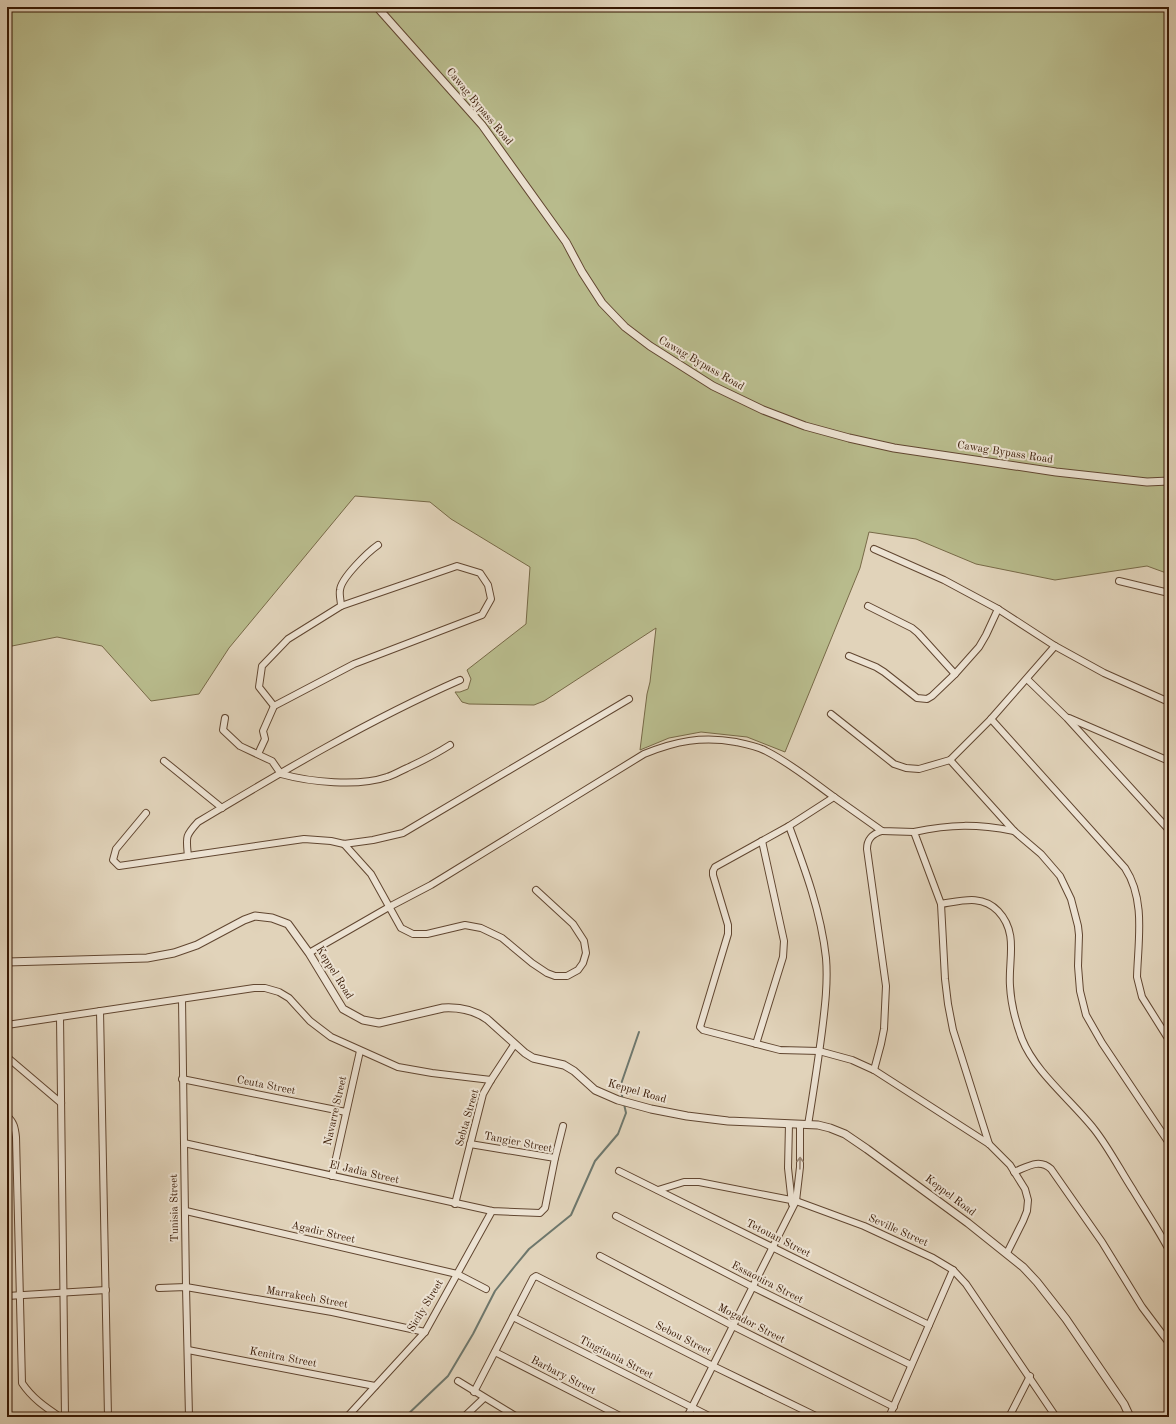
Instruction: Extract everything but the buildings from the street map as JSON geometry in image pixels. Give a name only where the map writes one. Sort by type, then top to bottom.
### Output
[{"type":"street","name":"Cawag Bypass Road","points":[[377,7],[482,125],[566,242],[582,272],[602,303],[625,327],[650,346],[713,386],[763,410],[805,426],[894,448],[1056,472],[1147,482],[1169,481]]},
{"type":"street","points":[[341,606],[340,590],[342,582],[370,551],[378,545]]},
{"type":"street","points":[[874,549],[944,580],[998,609],[1055,646],[1104,673],[1169,702]]},
{"type":"street","points":[[258,754],[265,739],[263,731],[274,706],[354,664],[482,615],[491,599],[488,585],[480,573],[457,566],[341,606],[288,639],[262,666],[259,688],[274,706]]},
{"type":"street","points":[[1118,581],[1169,593]]},
{"type":"street","points":[[868,606],[918,632],[955,674]]},
{"type":"street","points":[[849,656],[884,672],[912,695],[921,699],[927,699],[955,674],[979,647],[998,609]]},
{"type":"street","points":[[831,714],[894,764],[906,768],[919,769],[950,760],[991,719],[1055,646]]},
{"type":"street","points":[[1027,679],[1067,718],[1169,830]]},
{"type":"street","points":[[188,856],[187,842],[189,832],[198,822],[354,732],[460,680]]},
{"type":"street","points":[[146,813],[116,849],[113,860],[119,866],[304,839],[331,841],[344,844],[372,840],[402,833],[629,699]]},
{"type":"street","points":[[225,718],[223,730],[240,746],[272,761],[281,774],[302,779],[338,782],[375,780],[388,777],[422,761],[450,745]]},
{"type":"street","points":[[1067,718],[1169,761]]},
{"type":"street","points":[[991,719],[1130,875],[1137,895],[1139,910],[1136,977],[1138,988],[1169,1040]]},
{"type":"street","points":[[309,953],[445,876],[644,754],[665,745],[683,741],[700,739],[722,740],[747,744],[764,750],[783,761],[882,831]]},
{"type":"street","points":[[950,760],[1014,831],[1050,864],[1060,876],[1073,906],[1078,926],[1078,966],[1080,991],[1086,1015],[1099,1038],[1169,1143]]},
{"type":"street","points":[[164,761],[222,808]]},
{"type":"street","points":[[834,797],[789,826],[715,867],[713,870],[713,875],[728,925],[728,934],[700,1026],[703,1030],[780,1050],[819,1051],[852,1060],[874,1070],[989,1144],[1010,1165],[1024,1189],[1028,1200],[1027,1211],[1007,1253]]},
{"type":"street","points":[[874,1070],[884,1028],[886,986],[867,845],[872,836],[874,833],[882,831],[914,832],[947,826],[970,825],[990,826],[1014,831]]},
{"type":"street","points":[[789,826],[812,889],[822,932],[826,959],[827,981],[819,1051],[808,1125]]},
{"type":"street","points":[[914,832],[941,904],[945,979],[949,1011],[953,1030],[989,1144]]},
{"type":"street","points":[[756,1044],[783,957],[784,941],[762,840]]},
{"type":"street","points":[[344,844],[371,874],[401,928],[412,934],[427,934],[465,925],[481,928],[502,938],[547,973],[555,976],[567,976],[578,970],[583,963],[586,954],[584,941],[573,924],[536,890]]},
{"type":"street","points":[[941,904],[969,899],[988,903],[998,910],[1004,920],[1012,942],[1010,988],[1018,1025],[1023,1040],[1037,1064],[1083,1115],[1105,1144],[1169,1250]]},
{"type":"street","name":"Keppel Road","points":[[7,962],[119,959],[174,953],[197,945],[244,920],[255,916],[272,918],[288,924],[309,953],[343,1009],[363,1020],[379,1023],[443,1008],[460,1008],[482,1015],[500,1029],[514,1045],[532,1058],[564,1065],[595,1090],[608,1097],[623,1102],[687,1116],[728,1121],[800,1124],[830,1128],[857,1141],[930,1194],[1007,1253],[1029,1273],[1058,1309],[1124,1404],[1130,1417]]},
{"type":"street","points":[[7,1024],[254,988],[265,988],[279,992],[289,998],[310,1021],[330,1037],[398,1067],[432,1074],[491,1080]]},
{"type":"street","name":"Tunisia Street","points":[[182,999],[182,1079],[186,1211],[189,1416]]},
{"type":"street","points":[[100,1010],[108,1417]]},
{"type":"street","points":[[60,1017],[65,1417]]},
{"type":"street","name":"Sebta Street","points":[[455,1204],[478,1108],[483,1094],[514,1045]]},
{"type":"street","name":"Navarre Street","points":[[332,1176],[360,1050]]},
{"type":"street","points":[[7,1057],[61,1102]]},
{"type":"street","name":"Ceuta Street","points":[[182,1079],[346,1112]]},
{"type":"street","points":[[7,1116],[15,1127],[16,1137],[22,1384],[30,1394],[46,1408],[60,1417]]},
{"type":"street","points":[[789,1124],[788,1168],[793,1201]]},
{"type":"street","points":[[687,1417],[792,1209],[800,1168],[800,1124]]},
{"type":"street","points":[[555,1158],[563,1126]]},
{"type":"street","name":"El Jadia Street","points":[[184,1143],[455,1204],[492,1211],[540,1213]]},
{"type":"street","name":"Tangier Street","points":[[470,1144],[555,1158],[545,1208],[540,1213]]},
{"type":"street","points":[[1014,1172],[1038,1163],[1045,1164],[1051,1169],[1102,1242],[1142,1307],[1169,1342]]},
{"type":"street","name":"Tetouan Street","points":[[619,1171],[929,1325]]},
{"type":"street","name":"Seville Street","points":[[658,1190],[684,1182],[699,1182],[793,1201],[879,1232],[916,1249],[953,1270],[966,1284],[1030,1376],[1056,1417]]},
{"type":"street","name":"Agadir Street","points":[[186,1211],[457,1274],[486,1289]]},
{"type":"street","name":"Sicily Street","points":[[347,1417],[425,1332],[492,1211]]},
{"type":"street","name":"Essaouira Street","points":[[616,1216],[753,1287],[911,1365]]},
{"type":"street","name":"Mogador Street","points":[[600,1256],[733,1326],[894,1407]]},
{"type":"street","points":[[889,1417],[953,1270]]},
{"type":"street","name":"Sebou Street","points":[[513,1317],[532,1278],[540,1276],[713,1366],[818,1417]]},
{"type":"street","name":"Marrakech Street","points":[[159,1288],[186,1287],[332,1312],[425,1332]]},
{"type":"street","points":[[7,1296],[106,1290]]},
{"type":"street","points":[[474,1392],[513,1317]]},
{"type":"street","name":"Tingitania Street","points":[[513,1317],[711,1417]]},
{"type":"street","name":"Kenitra Street","points":[[188,1350],[374,1386]]},
{"type":"street","name":"Barbary Street","points":[[495,1352],[622,1417]]},
{"type":"street","points":[[1009,1417],[1030,1376]]},
{"type":"street","points":[[458,1381],[517,1417]]},
{"type":"street","points":[[464,1417],[484,1398]]},
{"type":"street","points":[[189,1416],[196,1417]]},
{"type":"green space","points":[[7,7],[782,7],[789,9],[795,7],[1169,7],[1169,574],[1147,566],[1055,580],[976,564],[916,539],[869,532],[860,568],[785,752],[747,737],[701,732],[669,738],[640,750],[656,628],[544,701],[534,705],[469,704],[462,702],[455,692],[468,689],[471,679],[467,670],[526,624],[530,567],[451,519],[430,502],[355,496],[229,648],[199,694],[151,701],[102,646],[57,637],[7,647]]},
{"type":"waterway","points":[[623,1100],[620,1087],[639,1032]]},
{"type":"waterway","points":[[405,1417],[448,1376],[473,1334],[495,1291],[515,1266],[529,1249],[571,1215],[595,1161],[618,1134],[626,1113],[624,1104]]}]
